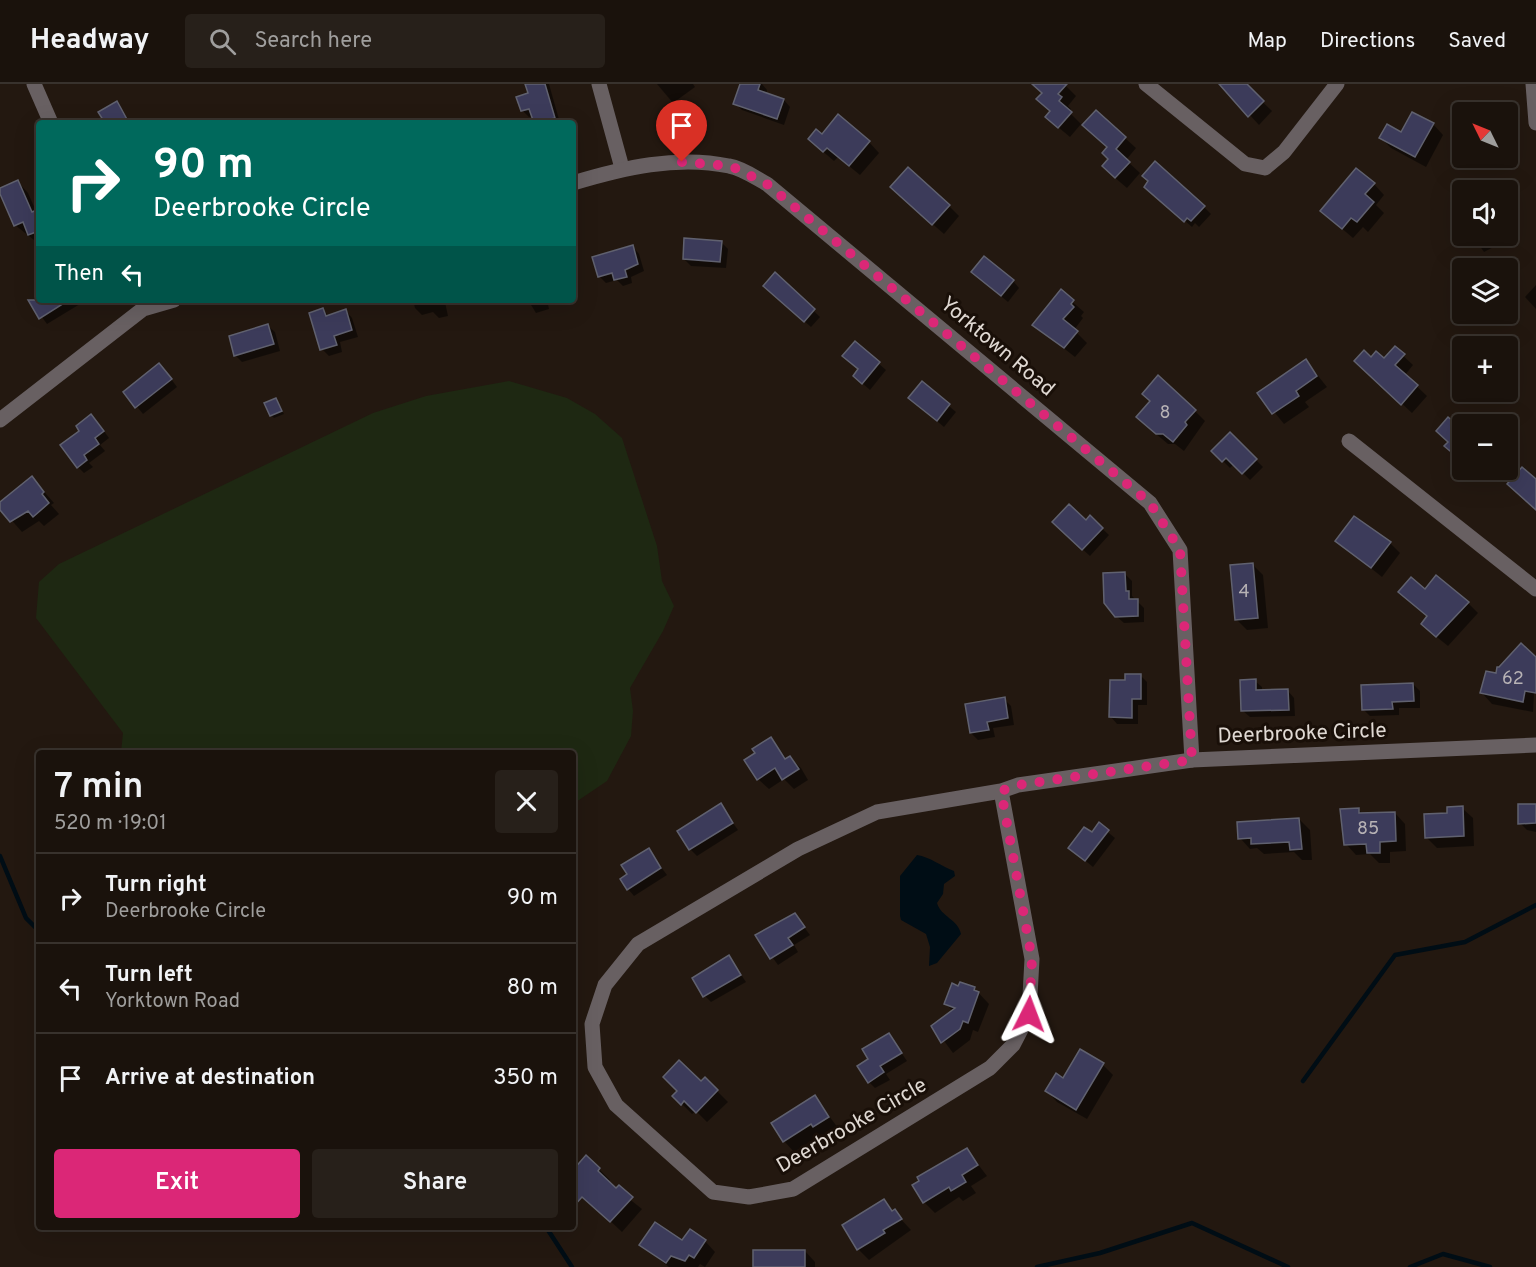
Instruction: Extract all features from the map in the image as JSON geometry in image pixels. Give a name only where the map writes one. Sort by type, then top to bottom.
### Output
[{"type":"street","points":[[34,84],[50,120]]},
{"type":"street","points":[[599,84],[622,168]]},
{"type":"street","points":[[1146,84],[1245,164],[1265,168],[1284,152],[1337,84]]},
{"type":"street","points":[[1533,84],[1536,123]]},
{"type":"street","name":"Yorktown Road","points":[[576,182],[622,168],[682,162],[731,166],[767,184],[1150,503],[1180,550],[1192,760]]},
{"type":"street","points":[[0,420],[140,305]]},
{"type":"street","points":[[1349,441],[1536,589]]},
{"type":"street","name":"Deerbrooke Circle","points":[[1001,791],[1032,959],[1029,1014],[1013,1045],[990,1068],[793,1189],[749,1197],[713,1192],[616,1105],[595,1067],[592,1024],[605,985],[638,944],[798,849],[877,812],[1001,791],[1018,785],[1192,760],[1536,745]]},
{"type":"green space","points":[[509,381],[567,398],[595,414],[622,438],[657,546],[662,581],[674,606],[663,631],[630,688],[633,711],[631,736],[607,781],[576,802],[576,750],[121,750],[123,733],[36,618],[39,582],[59,564],[373,413],[426,396]]},
{"type":"shaded area","points":[[917,855],[954,871],[955,876],[944,884],[943,894],[937,903],[942,912],[957,925],[961,934],[937,963],[929,966],[930,947],[926,934],[901,920],[900,916],[900,876]]},
{"type":"building","points":[[525,84],[545,84],[555,118],[533,120],[529,109],[521,111],[516,97],[528,93]]},
{"type":"building","points":[[740,84],[760,84],[758,90],[784,99],[777,119],[733,104]]},
{"type":"building","points":[[1032,84],[1067,84],[1058,94],[1062,97],[1059,101],[1072,112],[1058,128],[1045,117],[1050,111],[1036,99],[1042,93]]},
{"type":"building","points":[[1219,84],[1247,84],[1264,101],[1248,117]]},
{"type":"building","points":[[117,101],[127,120],[103,120],[98,112]]},
{"type":"building","points":[[1096,110],[1126,137],[1116,149],[1130,162],[1115,178],[1102,166],[1108,159],[1102,153],[1107,147],[1082,125]]},
{"type":"building","points":[[1412,112],[1434,123],[1415,157],[1379,138],[1387,124],[1401,132]]},
{"type":"building","points":[[838,114],[870,141],[849,166],[827,148],[823,152],[808,139],[816,129],[822,134]]},
{"type":"building","points":[[1155,161],[1205,206],[1191,221],[1187,218],[1184,222],[1144,187],[1148,181],[1142,176]]},
{"type":"building","points":[[908,167],[950,205],[932,225],[890,187]]},
{"type":"building","points":[[1356,168],[1375,183],[1365,194],[1374,202],[1357,222],[1351,218],[1342,229],[1320,211]]},
{"type":"building","points":[[18,180],[32,212],[36,210],[36,232],[28,235],[23,222],[14,226],[0,194],[0,188]]},
{"type":"building","points":[[684,238],[722,241],[720,262],[683,259]]},
{"type":"building","points":[[633,245],[638,264],[625,270],[627,277],[614,280],[612,273],[598,277],[592,257]]},
{"type":"building","points":[[984,256],[1014,280],[1001,296],[971,272]]},
{"type":"building","points":[[775,272],[815,309],[804,322],[763,286]]},
{"type":"building","points":[[1061,289],[1074,300],[1071,304],[1074,307],[1063,319],[1078,331],[1064,348],[1032,325]]},
{"type":"building","points":[[28,300],[36,300],[36,303],[64,303],[39,319]]},
{"type":"building","points":[[323,308],[326,316],[346,309],[352,330],[334,336],[337,345],[320,350],[309,313]]},
{"type":"building","points":[[268,324],[274,344],[234,356],[229,336]]},
{"type":"building","points":[[855,341],[880,362],[862,384],[853,376],[858,369],[842,356]]},
{"type":"building","points":[[1395,346],[1405,354],[1395,365],[1418,385],[1401,405],[1354,361],[1364,350],[1371,357],[1376,351],[1384,358]]},
{"type":"building","points":[[1306,359],[1317,376],[1296,391],[1299,396],[1272,414],[1257,393]]},
{"type":"building","points":[[159,363],[172,379],[135,408],[123,392]]},
{"type":"building","points":[[1158,375],[1196,410],[1185,422],[1187,425],[1173,442],[1163,434],[1156,434],[1136,417],[1150,401],[1142,394]]},
{"type":"building","points":[[922,381],[950,404],[937,421],[908,398]]},
{"type":"building","points":[[276,398],[282,411],[270,416],[264,403]]},
{"type":"building","points":[[91,414],[104,431],[95,438],[99,444],[84,455],[87,460],[77,468],[60,445],[79,431],[76,426]]},
{"type":"building","points":[[1448,417],[1452,420],[1452,453],[1444,446],[1448,442],[1436,431]]},
{"type":"building","points":[[1230,432],[1257,459],[1242,474],[1226,458],[1222,462],[1211,451]]},
{"type":"building","points":[[1522,467],[1536,479],[1536,510],[1507,484],[1511,480],[1518,480],[1518,472]]},
{"type":"building","points":[[32,476],[49,503],[33,517],[28,511],[10,522],[0,510],[0,502]]},
{"type":"building","points":[[1069,504],[1086,520],[1090,515],[1103,528],[1082,550],[1052,522]]},
{"type":"building","points":[[1354,516],[1391,542],[1371,568],[1335,541]]},
{"type":"building","points":[[1253,563],[1258,618],[1235,620],[1230,565]]},
{"type":"building","points":[[1125,572],[1129,599],[1138,599],[1138,616],[1115,617],[1104,603],[1103,573]]},
{"type":"building","points":[[1436,575],[1469,602],[1436,637],[1421,624],[1427,616],[1398,592],[1411,577],[1425,589]]},
{"type":"building","points":[[1521,643],[1536,657],[1536,693],[1525,691],[1523,702],[1480,693],[1486,671],[1496,673],[1497,667]]},
{"type":"building","points":[[1125,674],[1141,674],[1141,699],[1132,699],[1132,718],[1109,717],[1110,680],[1125,680]]},
{"type":"building","points":[[1256,679],[1256,690],[1288,689],[1289,710],[1241,711],[1240,680]]},
{"type":"building","points":[[1413,683],[1414,701],[1392,702],[1393,709],[1362,710],[1361,685]]},
{"type":"building","points":[[1005,697],[1008,718],[987,722],[989,730],[970,733],[965,704]]},
{"type":"building","points":[[771,737],[785,759],[790,756],[799,769],[782,780],[775,768],[757,780],[744,760],[755,753],[752,749]]},
{"type":"building","points":[[721,803],[733,823],[689,850],[677,831]]},
{"type":"building","points":[[1518,804],[1536,804],[1536,823],[1518,824]]},
{"type":"building","points":[[1463,806],[1464,836],[1425,838],[1424,814],[1447,813],[1447,807]]},
{"type":"building","points":[[1359,808],[1359,813],[1395,812],[1396,841],[1380,842],[1380,853],[1367,853],[1366,844],[1344,845],[1340,809]]},
{"type":"building","points":[[1299,818],[1302,849],[1290,850],[1289,842],[1251,844],[1251,838],[1238,839],[1237,822]]},
{"type":"building","points":[[1099,822],[1109,830],[1085,861],[1068,848],[1084,827],[1092,832]]},
{"type":"building","points":[[649,848],[661,868],[627,890],[620,879],[627,874],[621,865]]},
{"type":"building","points":[[795,913],[805,927],[788,938],[793,945],[770,959],[755,935]]},
{"type":"building","points":[[729,955],[741,975],[703,997],[692,978]]},
{"type":"building","points":[[960,982],[975,987],[974,990],[979,992],[968,1023],[963,1021],[960,1029],[941,1043],[931,1026],[955,1008],[944,1004],[952,983],[958,986]]},
{"type":"building","points":[[889,1033],[902,1053],[880,1066],[884,1072],[868,1083],[857,1066],[868,1059],[862,1049]]},
{"type":"building","points":[[1080,1049],[1104,1063],[1076,1110],[1045,1091],[1056,1073],[1063,1078]]},
{"type":"building","points":[[679,1060],[701,1081],[705,1077],[718,1090],[696,1113],[684,1101],[681,1105],[672,1096],[677,1091],[663,1077]]},
{"type":"building","points":[[815,1095],[829,1117],[813,1127],[811,1124],[783,1142],[771,1123]]},
{"type":"building","points":[[967,1148],[978,1165],[962,1175],[966,1182],[951,1191],[949,1187],[923,1203],[912,1185],[919,1181],[917,1177]]},
{"type":"building","points":[[586,1155],[600,1168],[598,1171],[616,1188],[619,1185],[633,1197],[610,1222],[582,1197],[576,1204],[576,1167]]},
{"type":"building","points":[[884,1199],[892,1211],[895,1209],[902,1219],[883,1230],[885,1233],[857,1250],[842,1225]]},
{"type":"building","points":[[655,1222],[682,1240],[690,1229],[706,1240],[694,1258],[689,1255],[685,1261],[671,1256],[666,1263],[639,1245]]},
{"type":"building","points":[[753,1250],[805,1250],[805,1267],[753,1267]]},
{"type":"waterway","points":[[0,856],[26,918],[36,928]]},
{"type":"waterway","points":[[1303,1081],[1395,955],[1465,942],[1536,905]]},
{"type":"waterway","points":[[1037,1267],[1100,1253],[1192,1223],[1288,1267]]},
{"type":"waterway","points":[[548,1230],[572,1267]]},
{"type":"waterway","points":[[1410,1267],[1443,1254],[1490,1267]]},
{"type":"route","points":[[682,162],[731,166],[767,184],[1150,503],[1180,550],[1192,760],[1018,785],[1001,791],[1032,959],[1029,1014]]}]
